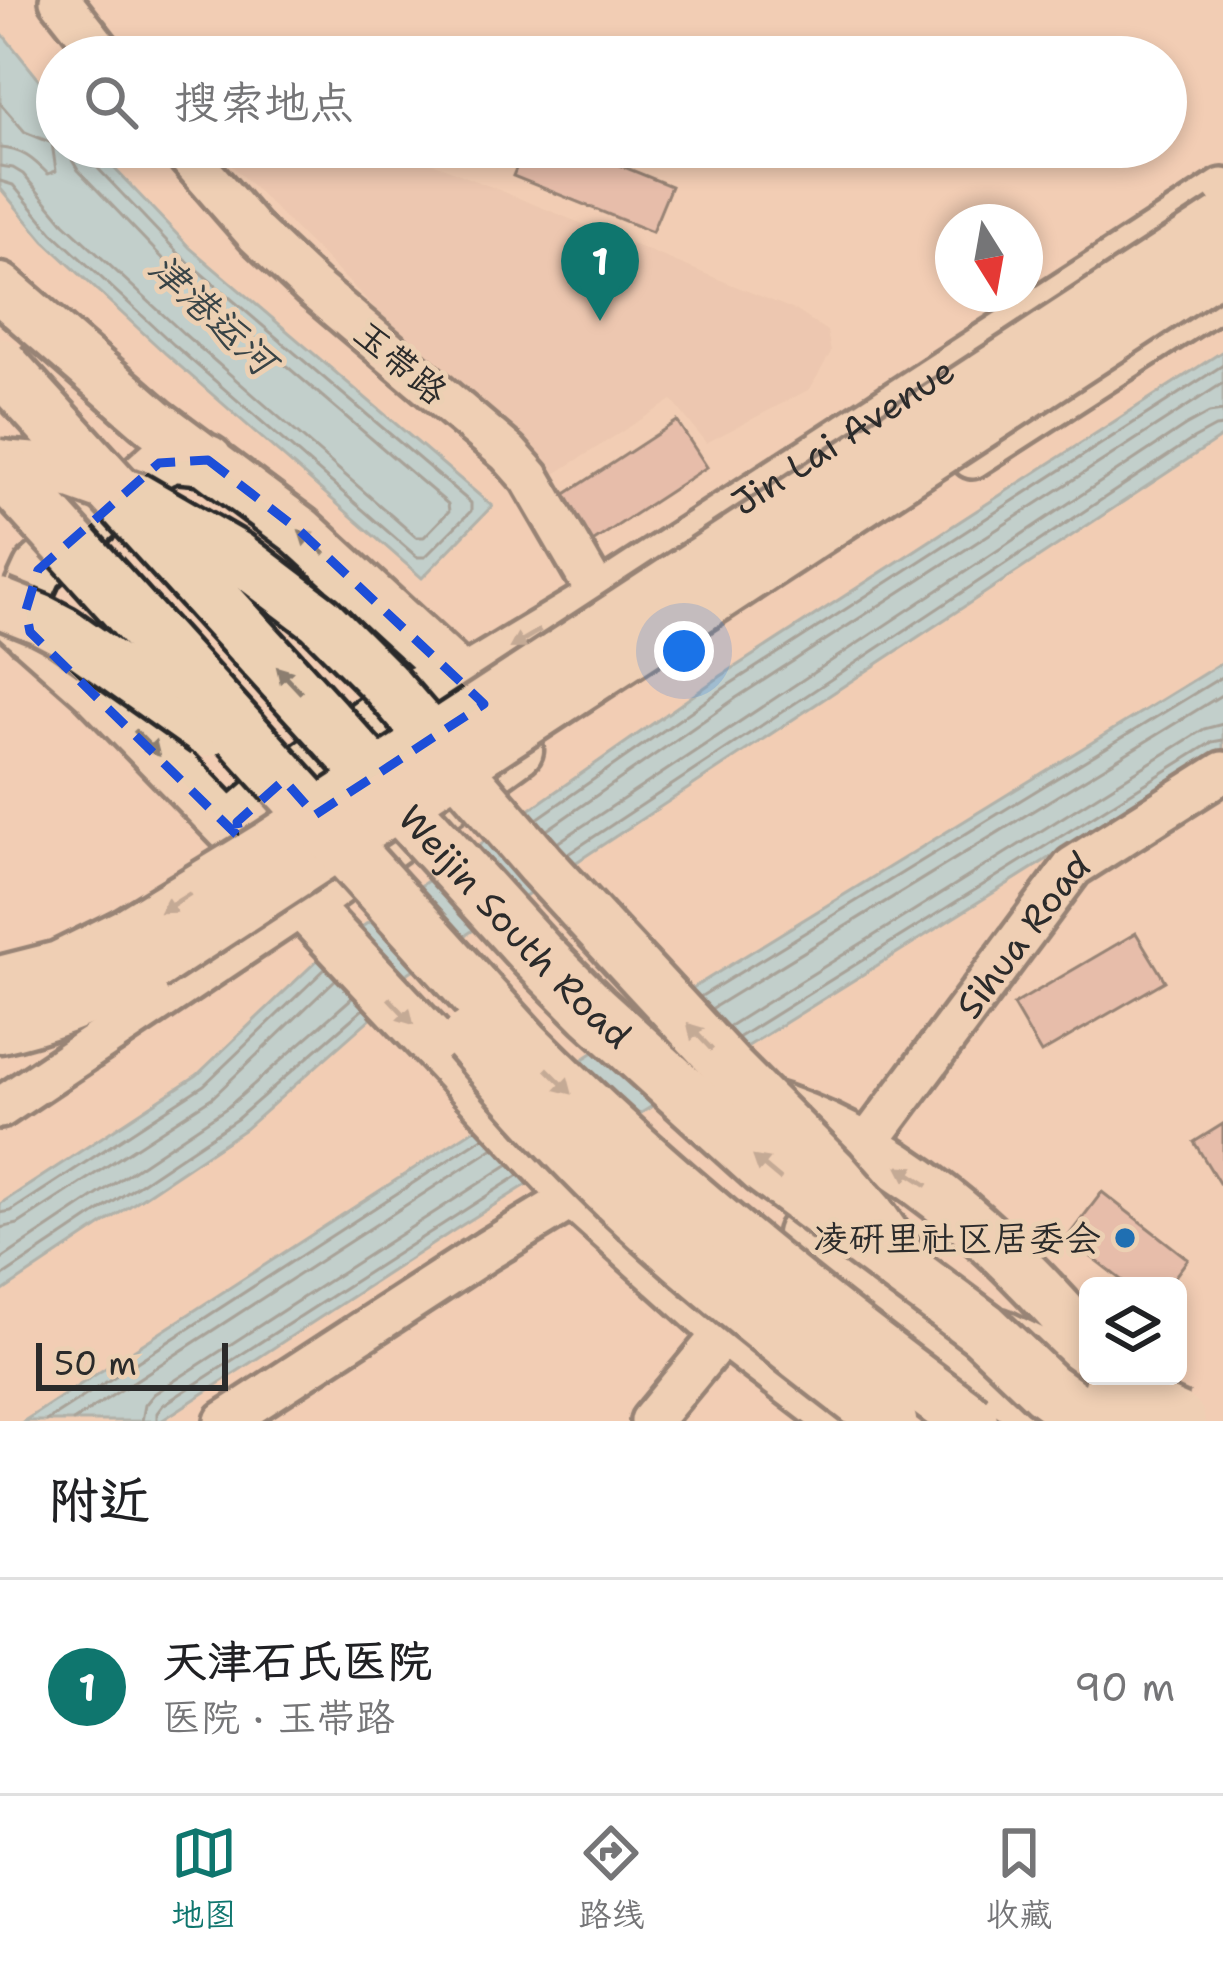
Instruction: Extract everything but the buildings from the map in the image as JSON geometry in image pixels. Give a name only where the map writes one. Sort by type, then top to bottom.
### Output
[{"type":"highway","name":"Weijin South Road","points":[[0,365],[593,1011],[766,1168],[917,1280],[968,1341],[1090,1421]]},
{"type":"highway","name":"Weijin South Road","points":[[0,466],[30,558],[106,582],[576,1098],[834,1321],[970,1421]]},
{"type":"highway","points":[[30,558],[102,606],[549,1128],[622,1201],[738,1303],[889,1421]]},
{"type":"highway","points":[[968,1341],[1178,1421]]},
{"type":"main road","points":[[0,981],[88,953],[268,846],[1223,220]]},
{"type":"main road","points":[[0,1028],[78,1005],[152,967],[1223,265]]},
{"type":"main road","points":[[0,288],[156,442],[208,460],[300,531],[460,678],[518,750],[416,844],[300,903]]},
{"type":"main road","points":[[10,613],[27,594],[30,558],[156,442]]},
{"type":"main road","points":[[0,466],[73,475],[135,496],[237,556],[320,620],[385,684],[650,983],[832,1171],[917,1280]]},
{"type":"main road","points":[[10,613],[40,619],[63,632],[206,732]]},
{"type":"main road","points":[[10,613],[94,689],[240,838],[576,1196],[726,1331],[843,1421]]},
{"type":"main road","points":[[240,838],[241,818],[278,786],[407,695],[460,678]]},
{"type":"main road","points":[[416,844],[610,1053],[634,1067],[794,1114],[865,1146],[926,1184],[967,1217],[1079,1333]]},
{"type":"main road","points":[[802,1234],[968,1341],[1046,1421]]},
{"type":"main road","points":[[726,1331],[830,1348],[968,1341]]},
{"type":"main road","points":[[1126,1385],[1160,1421]]},
{"type":"street","points":[[60,0],[88,36]]},
{"type":"street","name":"玉带路","points":[[199,168],[270,247],[508,453],[530,478],[598,596]]},
{"type":"street","name":"Jin Lai Avenue","points":[[460,678],[598,596],[1223,189]]},
{"type":"street","points":[[518,750],[1223,296]]},
{"type":"street","name":"Sihua Road","points":[[651,1421],[802,1234],[1073,866],[1223,772]]},
{"type":"street","points":[[0,1084],[277,900],[300,903]]},
{"type":"street","points":[[0,1108],[300,903]]},
{"type":"street","points":[[225,1421],[576,1196]]},
{"type":"highlighted area","points":[[208,460],[300,531],[484,704],[315,815],[284,780],[237,822],[240,838],[30,632],[26,610],[38,570],[159,463]]},
{"type":"shaded area","points":[[234,168],[445,168],[797,311],[827,331],[831,352],[810,389],[706,443],[672,400],[547,479]]},
{"type":"water","name":"津港运河","points":[[0,31],[36,76],[36,168],[114,168],[190,248],[492,506],[422,578],[166,354],[44,241],[0,188]]},
{"type":"water","points":[[1223,351],[1223,436],[390,985],[373,1016],[245,1129],[0,1293],[0,1204],[197,1075],[326,952],[721,676]]},
{"type":"water","points":[[1223,662],[1223,749],[459,1227],[161,1421],[24,1421],[691,989]]},
{"type":"place","name":"天津石氏医院","points":[[600,321]]},
{"type":"place","name":"凌研里社区居委会","points":[[1125,1238]]}]
